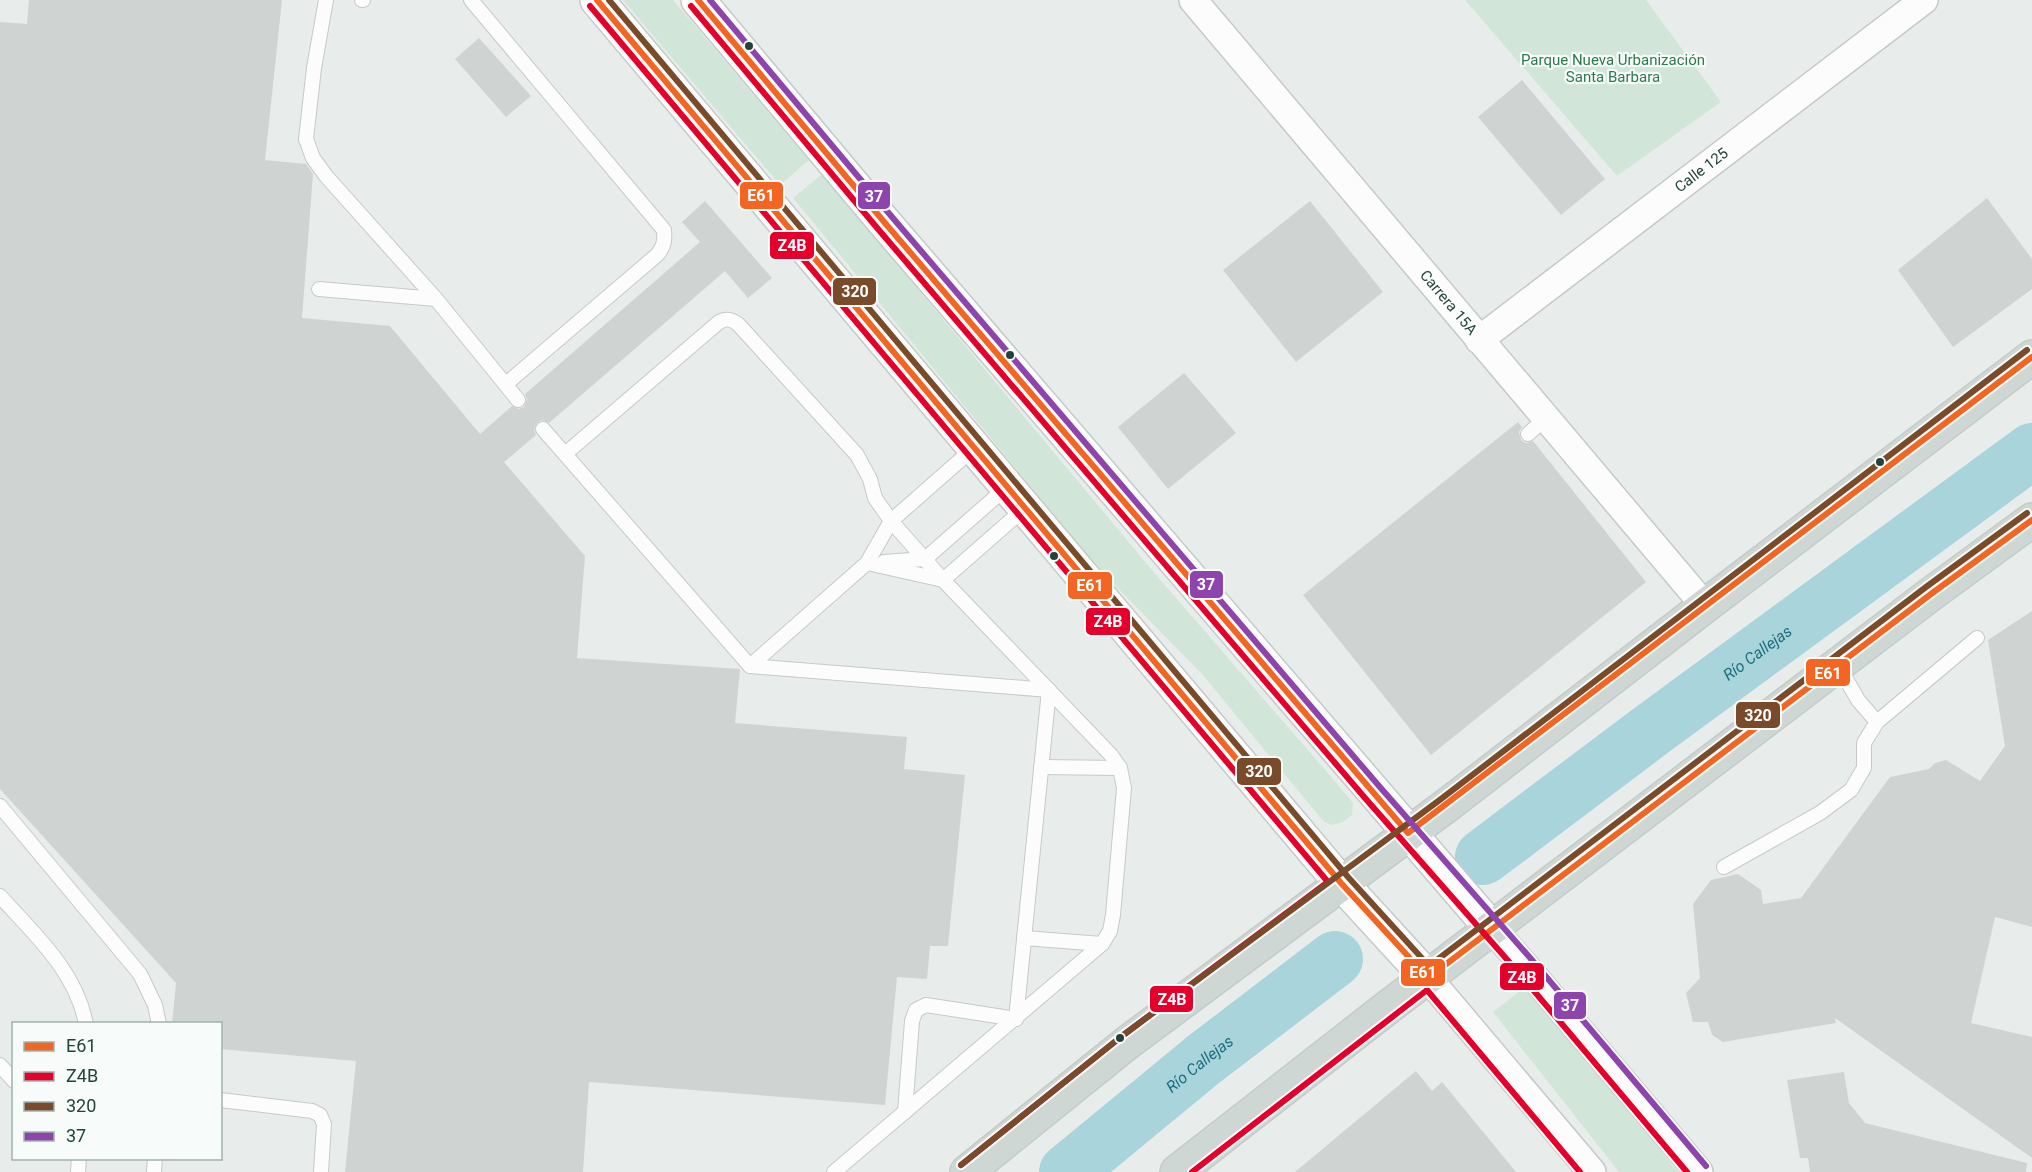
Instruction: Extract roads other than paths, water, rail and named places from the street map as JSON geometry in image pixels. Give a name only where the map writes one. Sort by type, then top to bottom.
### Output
[{"type":"main road","points":[[597,0],[1341,883],[1428,978]]},
{"type":"main road","points":[[698,0],[893,232],[1492,929]]},
{"type":"main road","points":[[968,1172],[1127,1043],[1455,799],[2032,357]]},
{"type":"main road","points":[[1177,1172],[1838,665],[2032,520]]},
{"type":"street","name":"Carrera 15A","points":[[1193,0],[1479,340],[1537,426],[1705,606]]},
{"type":"street","name":"Calle 125","points":[[1479,340],[1924,0]]},
{"type":"street","points":[[1492,929],[1699,1172]]},
{"type":"street","points":[[1428,978],[1592,1172]]},
{"type":"lane","points":[[326,0],[314,68],[306,140],[309,149],[319,168],[436,299],[518,400]]},
{"type":"lane","points":[[471,0],[659,221],[664,230],[665,239],[663,248],[657,255],[506,384]]},
{"type":"lane","points":[[319,289],[436,299]]},
{"type":"lane","points":[[565,454],[718,322],[732,319],[857,455],[870,479],[875,498],[891,520],[943,580],[1111,755],[1120,768],[1124,788],[1113,915],[1110,931],[1102,944],[834,1172]]},
{"type":"lane","points":[[543,429],[750,666],[1049,690]]},
{"type":"lane","points":[[750,666],[867,563],[891,520],[974,448]]},
{"type":"lane","points":[[867,563],[925,559],[1016,497]]},
{"type":"lane","points":[[943,580],[1016,497]]},
{"type":"lane","points":[[867,563],[943,580]]},
{"type":"lane","points":[[1724,867],[1820,813],[1851,790],[1864,768],[1864,743],[1877,722],[1977,638]]},
{"type":"lane","points":[[1838,665],[1858,700],[1877,722]]},
{"type":"lane","points":[[1016,1019],[1049,690]]},
{"type":"lane","points":[[1041,767],[1120,768]]},
{"type":"lane","points":[[0,806],[140,974],[155,1005],[159,1022]]},
{"type":"lane","points":[[0,896],[67,973],[80,998],[86,1022]]},
{"type":"lane","points":[[1024,938],[1102,944]]},
{"type":"lane","points":[[904,1112],[912,1021],[916,1010],[926,1005],[1016,1019]]},
{"type":"lane","points":[[0,1065],[12,1078]]},
{"type":"lane","points":[[222,1100],[312,1111],[320,1115],[324,1124],[321,1172]]},
{"type":"waterway","name":"Río Callejas","points":[[1483,857],[2032,451]]},
{"type":"waterway","name":"Río Callejas","points":[[1067,1172],[1203,1060],[1335,959]]},
{"type":"park label","name":"Parque Nueva Urbanización Santa Barbara","points":[[1613,68]]}]
